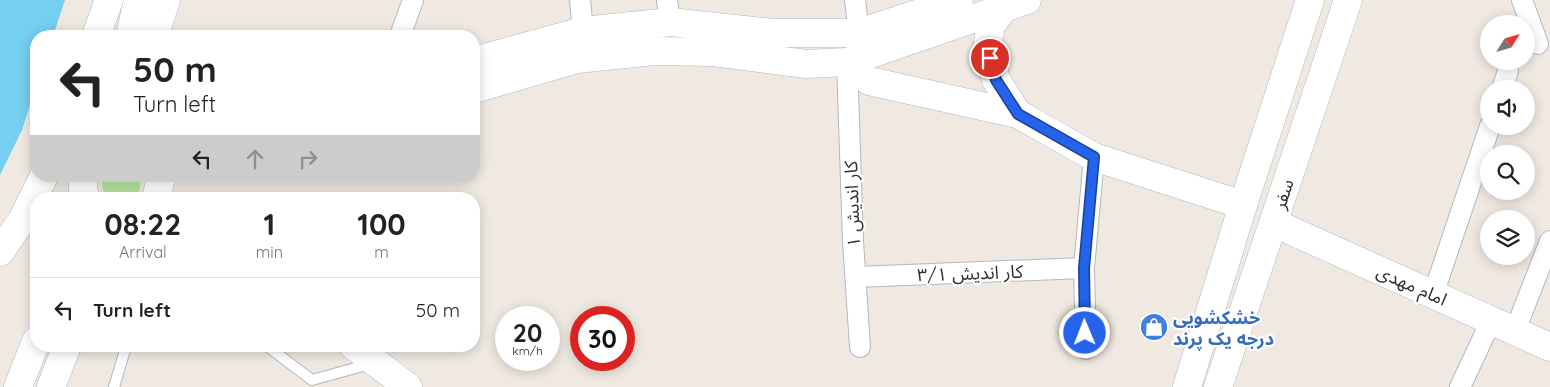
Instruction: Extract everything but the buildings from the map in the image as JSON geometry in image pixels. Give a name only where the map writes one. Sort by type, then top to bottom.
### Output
[{"type":"street","points":[[98,30],[109,0]]},
{"type":"street","points":[[131,30],[138,0]]},
{"type":"street","points":[[156,30],[166,0]]},
{"type":"street","points":[[402,30],[413,0]]},
{"type":"street","points":[[580,0],[583,31]]},
{"type":"street","points":[[855,0],[859,33]]},
{"type":"street","points":[[480,59],[583,31],[669,11],[773,33],[859,33],[959,0]]},
{"type":"street","name":"سفر","points":[[1187,387],[1243,205],[1310,0]]},
{"type":"street","name":"سفر","points":[[1218,387],[1348,0]]},
{"type":"street","points":[[1522,0],[1538,44]]},
{"type":"street","points":[[480,87],[577,59],[654,51],[714,52],[806,64],[847,62],[1016,4]]},
{"type":"street","points":[[1016,4],[991,25],[988,42],[996,80],[1018,114]]},
{"type":"street","points":[[847,62],[869,81],[1018,114],[1094,157],[1243,205]]},
{"type":"street","name":"۱ کار اندیش","points":[[847,62],[853,241],[860,346]]},
{"type":"street","points":[[1433,295],[1487,135]]},
{"type":"street","points":[[1086,349],[1084,268],[1094,157]]},
{"type":"street","points":[[0,252],[22,220],[30,204]]},
{"type":"street","name":"امام مهدی","points":[[1274,223],[1550,347]]},
{"type":"street","points":[[1515,331],[1550,240]]},
{"type":"street","name":"۳/۱ کار اندیش","points":[[856,277],[1084,268]]},
{"type":"street","points":[[1460,387],[1491,321]]},
{"type":"street","points":[[18,387],[32,352]]},
{"type":"street","points":[[51,387],[65,352]]},
{"type":"street","points":[[362,352],[408,387]]},
{"type":"lane","points":[[114,387],[124,352]]},
{"type":"lane","points":[[274,352],[313,384],[376,362]]},
{"type":"green space","points":[[139,182],[140,189],[138,192],[105,192],[102,183]]},
{"type":"water","points":[[0,0],[65,0],[55,30],[30,30],[30,105],[22,130],[0,175]]},
{"type":"place","name":"خشکشویی درجه یک پرند","points":[[1154,327]]},
{"type":"route","points":[[990,58],[996,80],[1018,114],[1094,157],[1084,268],[1085,333]]}]
